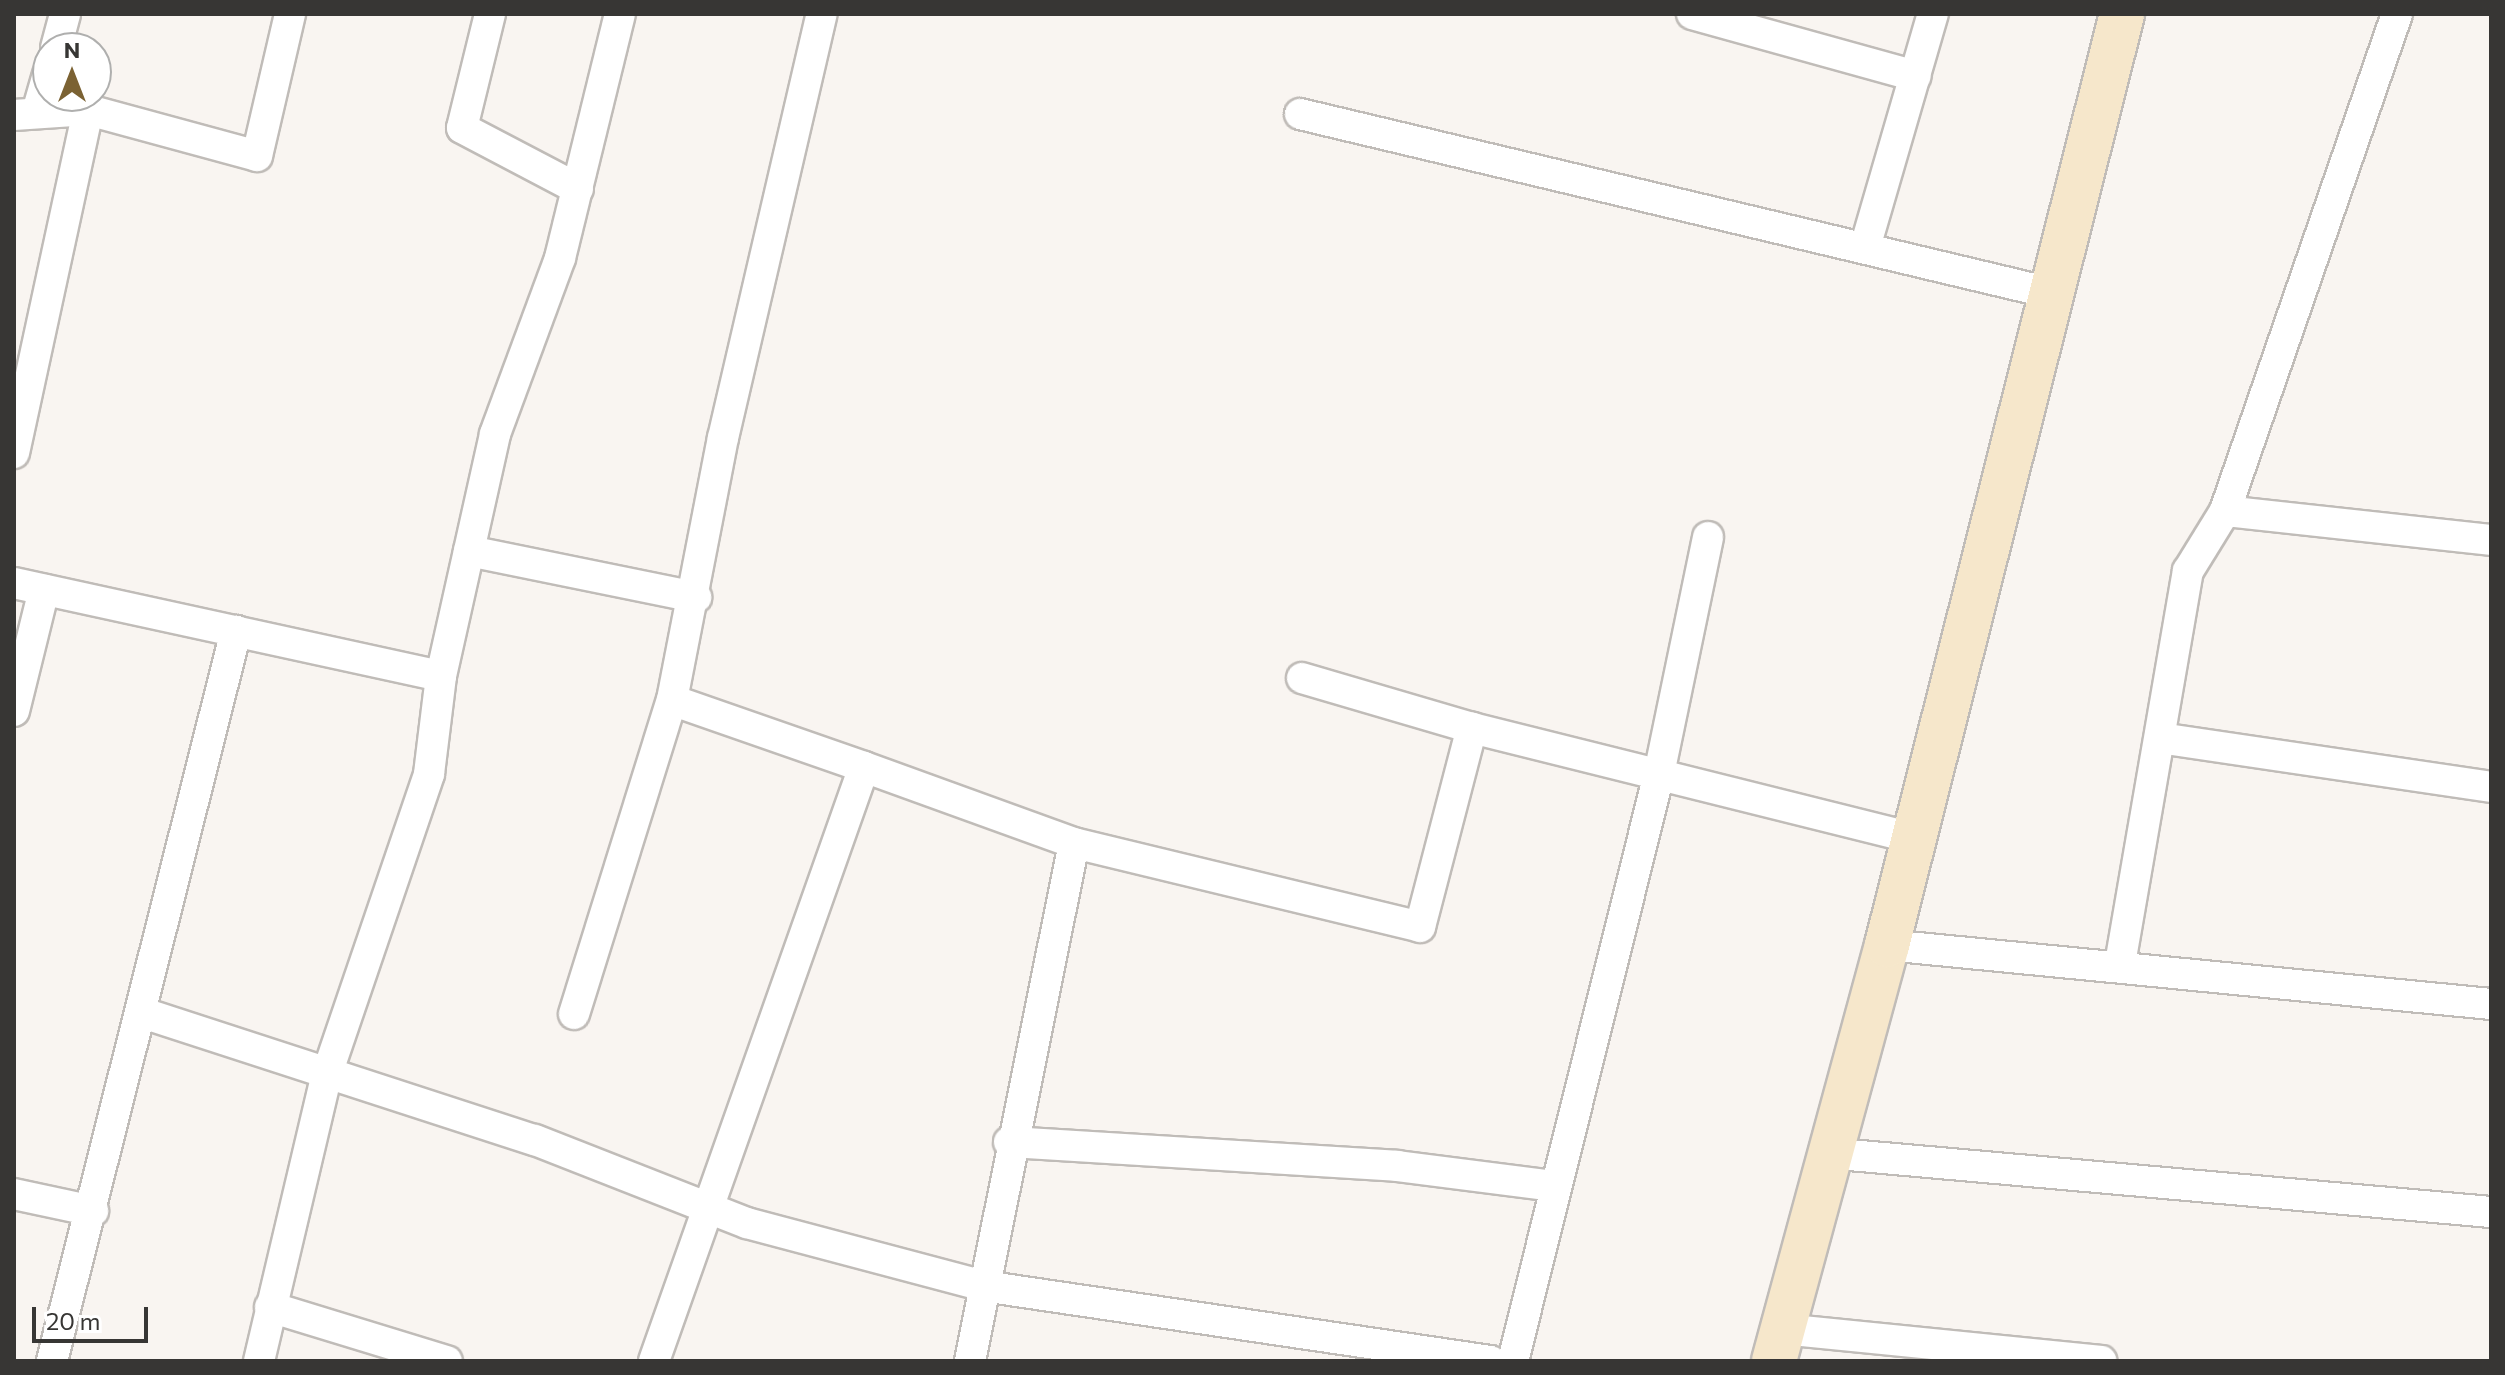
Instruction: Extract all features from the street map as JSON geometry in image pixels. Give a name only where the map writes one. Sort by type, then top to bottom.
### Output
[{"type":"street","points":[[95,112],[257,156],[290,14]]},
{"type":"street","points":[[490,14],[462,128],[578,189]]},
{"type":"street","points":[[259,1361],[327,1074],[429,774],[441,676],[495,434],[578,189],[620,14]]},
{"type":"street","points":[[574,1014],[672,700],[696,597],[723,438],[822,14]]},
{"type":"street","points":[[1692,14],[1916,76]]},
{"type":"street","points":[[1866,244],[1933,14]]},
{"type":"street","points":[[2101,1361],[1778,1345],[1827,1153],[1887,945],[2122,14]]},
{"type":"street","points":[[2120,964],[2188,571],[2225,511],[2397,14]]},
{"type":"street","points":[[14,453],[88,112]]},
{"type":"street","points":[[1300,114],[1866,244],[2051,293]]},
{"type":"street","points":[[2225,511],[2491,540]]},
{"type":"street","points":[[1513,1361],[1554,1186],[1659,774],[1708,537]]},
{"type":"street","points":[[469,551],[696,597]]},
{"type":"street","points":[[14,583],[441,676]]},
{"type":"street","points":[[14,711],[44,590]]},
{"type":"street","points":[[52,1361],[143,1013],[236,631]]},
{"type":"street","points":[[1302,678],[1472,728],[1914,838]]},
{"type":"street","points":[[672,700],[1074,843],[1420,927],[1472,728]]},
{"type":"street","points":[[2160,738],[2491,787]]},
{"type":"street","points":[[654,1361],[864,767]]},
{"type":"street","points":[[970,1361],[1009,1142],[1074,843]]},
{"type":"street","points":[[1887,945],[1966,958],[2120,964],[2491,1004]]},
{"type":"street","points":[[143,1013],[535,1140],[709,1209],[983,1286],[1490,1361]]},
{"type":"street","points":[[1009,1142],[1397,1166],[1554,1186]]},
{"type":"street","points":[[1827,1153],[2491,1212]]},
{"type":"street","points":[[14,1194],[93,1211]]},
{"type":"street","points":[[270,1307],[447,1361]]}]
